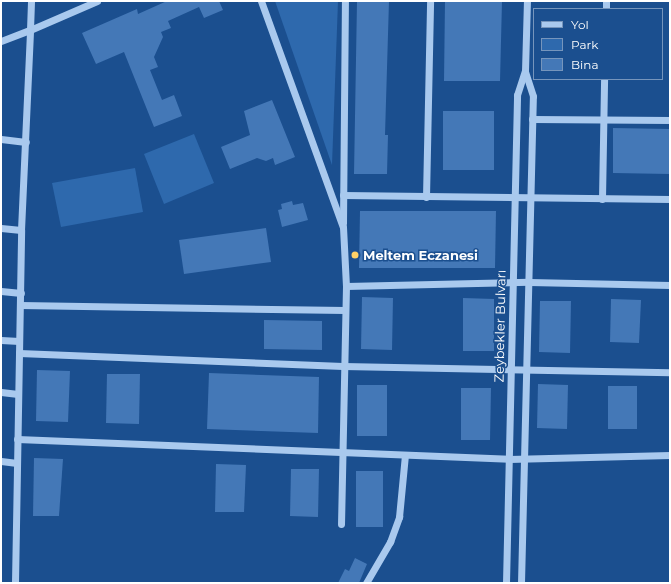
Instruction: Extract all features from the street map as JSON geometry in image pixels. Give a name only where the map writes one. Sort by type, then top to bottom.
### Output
[{"type":"street","points":[[15,583],[22,230],[31,1]]},
{"type":"street","points":[[1,41],[97,1]]},
{"type":"street","points":[[261,1],[343,227]]},
{"type":"street","points":[[341,524],[341,453],[346,286],[343,227],[345,1]]},
{"type":"street","points":[[426,196],[430,1]]},
{"type":"street","name":"Zeybekler Bulvarı","points":[[506,583],[517,95],[525,71],[527,1]]},
{"type":"street","name":"Zeybekler Bulvarı","points":[[522,583],[533,96],[525,71]]},
{"type":"street","points":[[602,199],[604,80]]},
{"type":"street","points":[[532,119],[670,120]]},
{"type":"street","points":[[1,139],[26,142]]},
{"type":"street","points":[[343,195],[670,199]]},
{"type":"street","points":[[1,228],[22,230]]},
{"type":"street","points":[[346,286],[513,282],[670,285]]},
{"type":"street","points":[[1,291],[21,293]]},
{"type":"street","points":[[20,305],[345,310]]},
{"type":"street","points":[[1,340],[19,341]]},
{"type":"street","points":[[19,353],[343,366],[511,367],[670,372]]},
{"type":"street","points":[[1,392],[18,394]]},
{"type":"street","points":[[17,439],[509,459],[670,455]]},
{"type":"street","points":[[366,583],[390,542],[400,517],[405,455]]},
{"type":"street","points":[[1,461],[17,462]]},
{"type":"green space","points":[[275,1],[338,1],[332,165]]},
{"type":"green space","points":[[194,134],[214,183],[164,204],[144,154]]},
{"type":"green space","points":[[135,168],[143,212],[61,227],[52,183]]},
{"type":"building","points":[[167,1],[219,1],[223,10],[204,18],[199,7],[168,21],[171,28],[161,32],[163,37],[154,57],[158,67],[150,70],[162,100],[174,95],[182,116],[154,127],[124,52],[96,64],[82,33],[137,9],[138,14]]},
{"type":"building","points":[[357,1],[389,1],[385,135],[388,135],[387,174],[354,174]]},
{"type":"building","points":[[445,1],[502,1],[500,81],[444,81]]},
{"type":"building","points":[[272,100],[295,157],[275,165],[273,158],[266,161],[257,158],[230,169],[221,147],[250,135],[244,111]]},
{"type":"building","points":[[443,111],[494,111],[494,170],[443,170]]},
{"type":"building","points":[[613,128],[670,129],[670,174],[613,173]]},
{"type":"building","points":[[292,201],[293,205],[303,203],[308,220],[282,227],[278,210],[282,209],[281,204]]},
{"type":"building","points":[[360,211],[496,211],[495,268],[359,268]]},
{"type":"building","points":[[266,228],[271,262],[184,274],[179,240]]},
{"type":"building","points":[[362,297],[393,298],[392,350],[361,349]]},
{"type":"building","points":[[463,298],[494,299],[494,351],[463,351]]},
{"type":"building","points":[[611,299],[641,300],[639,343],[610,342]]},
{"type":"building","points":[[540,301],[571,301],[570,353],[539,352]]},
{"type":"building","points":[[264,320],[322,321],[322,350],[264,349]]},
{"type":"building","points":[[37,370],[70,371],[68,422],[36,421]]},
{"type":"building","points":[[209,373],[319,377],[318,433],[207,429]]},
{"type":"building","points":[[107,374],[140,374],[139,424],[106,423]]},
{"type":"building","points":[[538,384],[568,385],[567,429],[537,428]]},
{"type":"building","points":[[357,385],[387,385],[387,436],[357,436]]},
{"type":"building","points":[[608,386],[637,386],[637,429],[608,429]]},
{"type":"building","points":[[461,388],[491,388],[490,440],[461,440]]},
{"type":"building","points":[[34,458],[63,459],[59,516],[33,516]]},
{"type":"building","points":[[216,464],[246,465],[244,512],[215,512]]},
{"type":"building","points":[[291,469],[319,469],[318,517],[290,516]]},
{"type":"building","points":[[356,471],[383,471],[383,527],[356,527]]},
{"type":"building","points":[[355,558],[367,564],[359,583],[338,583],[345,569],[349,571]]},
{"type":"place","name":"Meltem Eczanesi","points":[[355,255]]}]
